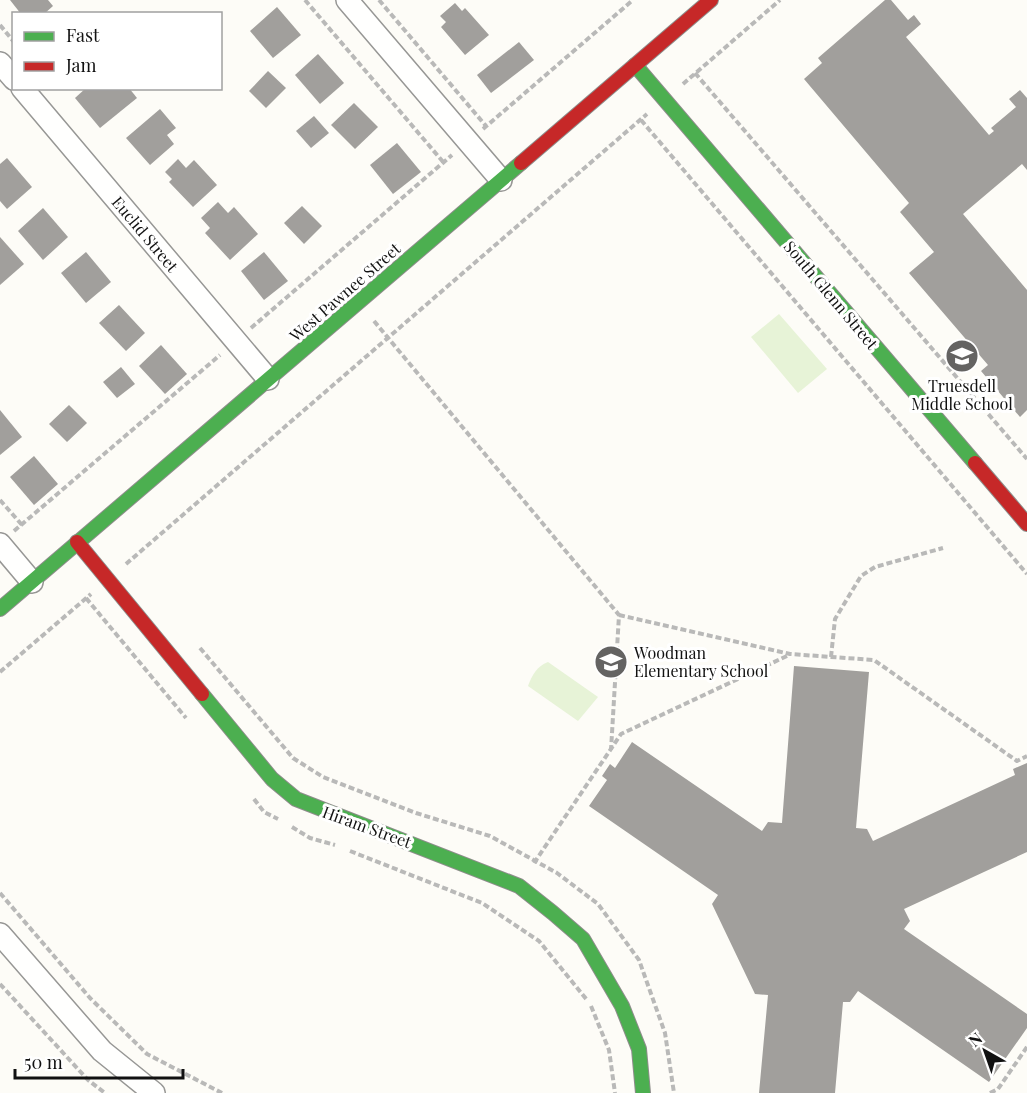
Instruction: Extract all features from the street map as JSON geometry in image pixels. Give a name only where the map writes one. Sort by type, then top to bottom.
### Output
[{"type":"street","points":[[347,0],[501,180]]},
{"type":"street","name":"West Pawnee Street","points":[[0,609],[711,0]]},
{"type":"street","points":[[0,63],[12,77]]},
{"type":"street","name":"South Glenn Street","points":[[635,65],[1027,524]]},
{"type":"street","name":"Euclid Street","points":[[24,90],[268,379]]},
{"type":"street","name":"Hiram Street","points":[[77,542],[272,779],[296,799],[373,831],[427,848],[519,886],[583,939],[602,968],[622,1006],[639,1049],[643,1093]]},
{"type":"street","points":[[0,544],[32,582]]},
{"type":"street","points":[[0,934],[102,1051],[154,1093]]},
{"type":"path","points":[[305,0],[444,163]]},
{"type":"path","points":[[379,0],[486,126]]},
{"type":"path","points":[[0,544],[633,0]]},
{"type":"path","points":[[0,672],[780,0]]},
{"type":"path","points":[[0,26],[12,40]]},
{"type":"path","points":[[695,73],[1027,459]]},
{"type":"path","points":[[641,120],[1027,574]]},
{"type":"path","points":[[358,302],[619,615],[790,654],[874,660],[1017,761],[1027,756]]},
{"type":"path","points":[[0,500],[22,525]]},
{"type":"path","points":[[831,657],[835,619],[861,576],[874,567],[944,548]]},
{"type":"path","points":[[128,563],[135,572]]},
{"type":"path","points":[[611,750],[619,615]]},
{"type":"path","points":[[196,643],[293,758],[323,777],[416,813],[490,836],[557,873],[598,904],[639,960],[665,1033],[674,1093]]},
{"type":"path","points":[[519,886],[621,734],[790,654]]},
{"type":"path","points":[[0,893],[90,998],[147,1054],[222,1093]]},
{"type":"path","points":[[0,984],[88,1080],[105,1093]]},
{"type":"path","points":[[990,1093],[998,1089],[1027,1047]]},
{"type":"green space","points":[[779,314],[827,369],[798,393],[751,337]]},
{"type":"green space","points":[[548,662],[598,697],[578,721],[528,686],[535,671]]},
{"type":"building","points":[[10,0],[48,0],[53,6],[46,12],[19,12]]},
{"type":"building","points":[[885,0],[891,0],[908,20],[914,15],[921,24],[906,37],[989,135],[994,131],[991,128],[1016,107],[1009,99],[1020,90],[1027,98],[1027,170],[1022,164],[963,214],[1027,290],[1027,410],[1020,417],[981,371],[988,365],[909,273],[934,252],[900,212],[909,203],[804,79],[822,63],[818,58]]},
{"type":"building","points":[[455,3],[462,11],[465,8],[489,35],[465,55],[441,27],[446,22],[440,16]]},
{"type":"building","points":[[277,7],[301,35],[273,58],[250,31]]},
{"type":"building","points":[[519,42],[534,60],[491,93],[477,75]]},
{"type":"building","points":[[318,54],[344,83],[320,104],[295,75]]},
{"type":"building","points":[[268,71],[286,88],[266,108],[249,91]]},
{"type":"building","points":[[84,90],[131,90],[137,98],[100,128],[75,98]]},
{"type":"building","points":[[354,103],[378,127],[355,149],[331,125]]},
{"type":"building","points":[[160,109],[176,128],[167,135],[174,144],[150,165],[126,138]]},
{"type":"building","points":[[314,116],[329,133],[311,148],[296,131]]},
{"type":"building","points":[[397,143],[421,172],[393,194],[370,165]]},
{"type":"building","points":[[7,158],[32,187],[7,209],[0,201],[0,164]]},
{"type":"building","points":[[178,159],[186,168],[194,160],[217,185],[193,207],[169,182],[172,179],[165,172]]},
{"type":"building","points":[[218,202],[228,213],[234,207],[258,234],[230,260],[205,233],[210,228],[201,218]]},
{"type":"building","points":[[302,206],[322,226],[304,244],[284,223]]},
{"type":"building","points":[[43,208],[68,237],[43,260],[18,231]]},
{"type":"building","points":[[0,237],[24,264],[0,285]]},
{"type":"building","points":[[86,252],[111,282],[86,303],[61,273]]},
{"type":"building","points":[[264,252],[288,281],[264,300],[241,271]]},
{"type":"building","points":[[119,305],[145,333],[126,351],[99,323]]},
{"type":"building","points":[[161,345],[187,374],[165,394],[139,366]]},
{"type":"building","points":[[121,367],[135,384],[117,398],[103,382]]},
{"type":"building","points":[[69,405],[87,423],[67,442],[49,424]]},
{"type":"building","points":[[0,410],[22,437],[0,455]]},
{"type":"building","points":[[34,456],[58,484],[34,505],[10,477]]},
{"type":"building","points":[[794,666],[869,672],[856,828],[867,829],[873,841],[1015,775],[1013,769],[1027,763],[1027,852],[904,909],[910,921],[904,929],[1027,1014],[1027,1028],[989,1082],[858,991],[850,1002],[843,1002],[835,1093],[759,1093],[768,995],[755,994],[712,904],[718,895],[589,806],[607,780],[602,776],[610,764],[615,768],[632,742],[762,831],[768,822],[782,823]]},
{"type":"traffic: fast","points":[[635,65],[975,463]]},
{"type":"traffic: fast","points":[[0,609],[521,163]]},
{"type":"traffic: fast","points":[[202,694],[272,779],[296,799],[519,886],[583,939],[622,1006],[639,1049],[643,1093]]},
{"type":"traffic: jam","points":[[521,163],[711,0]]},
{"type":"traffic: jam","points":[[975,463],[1027,524]]},
{"type":"traffic: jam","points":[[77,542],[202,694]]},
{"type":"place","name":"Truesdell Middle School","points":[[962,356]]},
{"type":"place","name":"Woodman Elementary School","points":[[611,662]]}]
